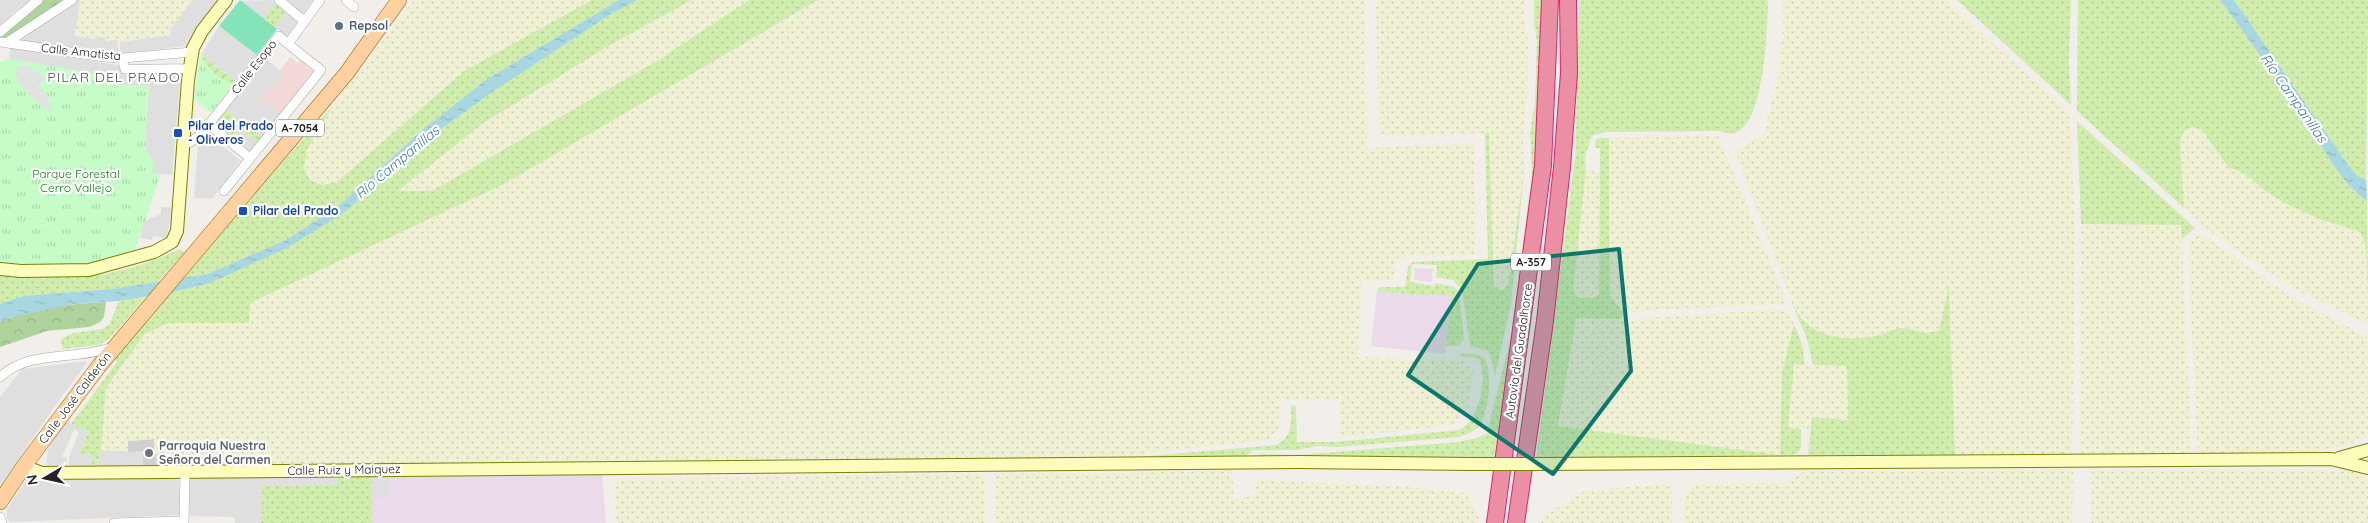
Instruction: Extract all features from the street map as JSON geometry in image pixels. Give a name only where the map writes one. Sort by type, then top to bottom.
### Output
[{"type":"highway","name":"Autovía del Guadalhorce","points":[[1495,523],[1543,165],[1550,0]]},
{"type":"highway","name":"Autovía del Guadalhorce","points":[[1516,523],[1545,321],[1562,166],[1569,73],[1568,0]]},
{"type":"main road","name":"A-7054","points":[[116,345],[197,252],[346,74],[399,0]]},
{"type":"main road","name":"Calle José Calderón","points":[[0,502],[24,466],[116,345]]},
{"type":"street","points":[[0,32],[38,0]]},
{"type":"street","points":[[3,43],[72,0]]},
{"type":"street","points":[[0,269],[21,271],[88,270],[146,255],[172,242],[177,231],[189,69],[192,52],[202,30],[226,0]]},
{"type":"street","points":[[279,0],[304,22]]},
{"type":"street","name":"Calle Esopo","points":[[184,143],[191,142],[208,124],[278,36],[288,44],[320,0]]},
{"type":"street","points":[[346,0],[354,7]]},
{"type":"street","name":"Calle Amatista","points":[[3,43],[122,58],[192,52]]},
{"type":"street","points":[[224,191],[321,70],[288,44]]},
{"type":"street","points":[[122,58],[125,69],[152,70],[162,67],[189,69]]},
{"type":"street","points":[[208,124],[250,158]]},
{"type":"street","points":[[0,377],[11,367],[24,361],[86,354],[116,345]]},
{"type":"street","points":[[86,354],[99,366]]},
{"type":"street","points":[[2331,459],[2368,450]]},
{"type":"street","points":[[2331,459],[2368,468]]},
{"type":"street","name":"Calle Ruiz y Maiquez","points":[[24,466],[42,473],[185,473],[1300,462],[1542,464],[2331,459]]},
{"type":"street","points":[[114,523],[184,522],[185,473]]},
{"type":"street","points":[[0,517],[2,523]]},
{"type":"highlighted area","points":[[1619,249],[1631,371],[1553,474],[1408,375],[1478,264]]},
{"type":"shaded area","points":[[0,0],[33,0],[11,14],[13,17],[0,29]]},
{"type":"shaded area","points":[[73,0],[80,0],[75,36],[95,39],[96,37],[105,37],[106,41],[117,39],[119,52],[107,53],[19,41]]},
{"type":"shaded area","points":[[193,0],[216,0],[184,46],[121,54],[119,42],[170,35],[170,29]]},
{"type":"shaded area","points":[[273,0],[276,3],[264,19],[241,1]]},
{"type":"shaded area","points":[[283,0],[313,0],[302,15]]},
{"type":"shaded area","points":[[286,12],[298,21],[287,36],[275,27]]},
{"type":"shaded area","points":[[219,26],[257,55],[235,82],[201,55]]},
{"type":"shaded area","points":[[10,47],[122,66],[181,70],[172,175],[152,173],[145,145],[149,86],[119,85],[119,78],[9,59]]},
{"type":"shaded area","points":[[290,57],[298,63],[300,60],[313,71],[280,113],[262,99],[283,73],[280,70]]},
{"type":"shaded area","points":[[266,59],[283,73],[263,99],[280,113],[262,136],[226,110]]},
{"type":"shaded area","points":[[19,66],[29,66],[44,78],[38,86],[47,96],[52,108],[50,111],[41,106],[19,83],[15,70]]},
{"type":"shaded area","points":[[240,129],[257,142],[250,151],[233,137]]},
{"type":"shaded area","points":[[209,131],[222,141],[220,144],[240,160],[212,199],[194,198],[198,145]]},
{"type":"shaded area","points":[[161,207],[172,207],[167,238],[153,236],[152,240],[140,238],[144,221],[161,214]]},
{"type":"shaded area","points":[[1415,268],[1433,269],[1432,282],[1414,280]]},
{"type":"shaded area","points":[[1377,291],[1428,296],[1429,293],[1451,296],[1445,354],[1371,346]]},
{"type":"shaded area","points":[[86,361],[87,363],[0,486],[0,397],[22,369]]},
{"type":"shaded area","points":[[66,421],[88,432],[79,453],[93,455],[91,467],[69,467],[69,457],[79,432],[74,430],[62,457],[67,457],[67,467],[46,467],[48,449]]},
{"type":"shaded area","points":[[154,439],[164,458],[251,457],[251,465],[97,467],[101,450],[128,451]]},
{"type":"shaded area","name":"Parroquia Nuestra Señora del Carmen","points":[[154,439],[156,466],[143,467],[143,451],[128,452],[128,441]]},
{"type":"shaded area","points":[[338,473],[338,485],[262,486],[261,523],[235,523],[234,517],[190,516],[189,480],[191,478]]},
{"type":"shaded area","points":[[372,475],[389,475],[389,497],[372,497]]},
{"type":"shaded area","points":[[389,475],[602,475],[606,523],[372,523],[372,497],[389,497]]},
{"type":"shaded area","points":[[174,478],[179,481],[180,512],[178,515],[11,522],[7,519],[7,509],[27,479]]},
{"type":"green space","points":[[43,0],[67,0],[6,39],[0,37],[0,35]]},
{"type":"green space","points":[[80,0],[193,0],[170,29],[171,35],[119,42],[119,39],[106,41],[105,37],[96,37],[95,39],[75,36]]},
{"type":"green space","points":[[240,0],[277,29],[257,55],[219,26]]},
{"type":"green space","points":[[414,0],[592,0],[464,71],[337,182],[322,185],[310,180],[304,169],[307,149],[334,104]]},
{"type":"green space","points":[[592,0],[619,0],[487,79],[421,131],[340,205],[286,240],[209,274],[181,279],[334,104],[307,149],[304,169],[310,180],[322,185],[337,182],[464,71]]},
{"type":"green space","points":[[637,0],[692,0],[610,45],[482,124],[398,191],[432,191],[657,61],[749,0],[818,0],[504,184],[250,303],[249,323],[168,323],[145,334],[106,388],[101,450],[97,467],[91,467],[93,455],[79,453],[88,432],[71,424],[117,362],[113,358],[168,293],[210,283],[345,212],[427,139],[494,91],[611,14]]},
{"type":"green space","points":[[692,0],[749,0],[657,61],[432,191],[398,191],[482,124],[610,45]]},
{"type":"green space","points":[[818,0],[1365,0],[1367,148],[1474,144],[1476,255],[1408,256],[1396,263],[1394,280],[1362,281],[1357,357],[1466,361],[1473,370],[1468,407],[1454,425],[1340,437],[1340,399],[1280,400],[1279,428],[1273,437],[1266,440],[1145,453],[1137,457],[251,465],[250,457],[163,458],[163,453],[154,454],[154,439],[128,441],[128,451],[101,450],[106,388],[145,334],[168,323],[249,323],[250,303],[504,184]]},
{"type":"green space","points":[[1376,0],[1525,0],[1525,25],[1528,40],[1527,99],[1523,136],[1524,172],[1508,284],[1503,291],[1494,286],[1489,133],[1379,136]]},
{"type":"green space","points":[[1534,0],[1542,0],[1536,172],[1499,458],[1254,459],[1258,455],[1263,454],[1299,455],[1458,442],[1477,438],[1487,433],[1511,337],[1532,172],[1530,133],[1535,100],[1537,41],[1534,23]]},
{"type":"green space","points":[[1579,0],[1768,0],[1767,34],[1761,83],[1755,106],[1747,123],[1735,133],[1720,131],[1605,132],[1592,136],[1585,156],[1586,170],[1573,291],[1578,298],[1593,298],[1599,295],[1600,148],[1595,148],[1595,142],[1598,138],[1609,138],[1610,296],[1623,312],[1621,319],[1576,318],[1558,426],[1780,455],[1536,458],[1575,158]]},
{"type":"green space","points":[[1783,0],[1946,0],[2070,114],[2075,236],[2072,456],[1955,456],[1948,289],[1939,330],[1928,334],[1901,328],[1862,338],[1832,337],[1818,332],[1804,321],[1792,303],[1735,150],[1763,136],[1778,77],[1783,27]]},
{"type":"green space","points":[[1957,0],[2071,0],[2069,64],[2071,105]]},
{"type":"green space","points":[[2078,0],[2220,0],[2307,123],[2340,175],[2367,201],[2368,303],[2366,247],[2361,233],[2310,215],[2274,196],[2245,174],[2229,168],[2202,130],[2191,127],[2183,132],[2180,144],[2184,208],[2077,111]]},
{"type":"green space","points":[[2234,0],[2368,0],[2366,180],[2356,175],[2346,162]]},
{"type":"green space","points":[[276,3],[287,11],[275,27],[264,19]]},
{"type":"green space","points":[[201,55],[235,82],[211,113],[194,99]]},
{"type":"green space","points":[[201,55],[235,83],[225,80],[215,73],[206,64]]},
{"type":"green space","name":"Parque Forestal Cerro Vallejo","points":[[9,59],[120,78],[119,85],[149,86],[145,145],[150,158],[154,159],[152,173],[161,174],[135,250],[92,263],[78,265],[0,263],[0,62]]},
{"type":"green space","points":[[226,110],[262,136],[257,142],[240,129],[233,137],[215,123]]},
{"type":"green space","points":[[2077,121],[2195,228],[2182,239],[2181,225],[2081,224]]},
{"type":"green space","points":[[2191,127],[2202,130],[2229,168],[2240,170],[2266,192],[2327,222],[2347,225],[2361,233],[2366,247],[2368,324],[2299,291],[2267,271],[2204,227],[2184,208],[2180,144],[2183,132]]},
{"type":"green space","points":[[1485,133],[1489,133],[1494,286],[1502,291],[1508,284],[1524,172],[1511,304],[1495,376],[1488,351],[1471,346],[1462,290],[1453,280],[1436,277],[1437,265],[1412,264],[1410,282],[1435,286],[1435,283],[1454,287],[1459,293],[1464,339],[1458,346],[1446,346],[1451,296],[1377,291],[1379,287],[1405,287],[1408,267],[1413,262],[1488,259]]},
{"type":"green space","points":[[1718,136],[1783,293],[1784,304],[1623,312],[1610,296],[1609,138]]},
{"type":"green space","points":[[1586,170],[1600,171],[1599,295],[1593,298],[1578,298],[1573,291]]},
{"type":"green space","points":[[2081,224],[2181,225],[2192,455],[2080,456]]},
{"type":"green space","points":[[2200,233],[2293,298],[2367,337],[2368,432],[2366,436],[2350,444],[2313,453],[2198,455],[2188,251],[2191,240]]},
{"type":"green space","points":[[180,249],[184,253],[158,282],[111,289],[23,296],[0,304],[0,273],[60,277],[96,275],[139,265]]},
{"type":"green space","points":[[1949,286],[1955,456],[1808,455],[1812,417],[1848,420],[1847,366],[1813,365],[1807,339],[1792,303],[1805,322],[1830,336],[1840,338],[1870,337],[1901,328],[1927,333],[1939,330]]},
{"type":"green space","points":[[146,297],[108,340],[98,345],[63,349],[61,339],[73,333],[102,329],[109,325],[119,301]]},
{"type":"green space","points":[[106,302],[104,317],[100,322],[89,327],[47,331],[0,347],[0,322],[38,310],[66,305]]},
{"type":"green space","points":[[1783,309],[1790,313],[1794,324],[1782,373],[1780,455],[1558,427],[1576,318],[1634,319]]},
{"type":"green space","points":[[1794,324],[1802,344],[1804,365],[1794,364],[1788,427],[1801,429],[1801,447],[1797,454],[1780,455],[1782,373]]},
{"type":"green space","points":[[1460,353],[1475,354],[1483,357],[1488,370],[1489,391],[1483,420],[1480,425],[1459,437],[1336,447],[1317,446],[1297,450],[1252,450],[1247,456],[1238,459],[1137,457],[1277,445],[1286,437],[1290,428],[1291,405],[1296,406],[1297,442],[1336,442],[1459,430],[1466,425],[1477,408],[1483,376],[1478,358],[1461,356]]},
{"type":"green space","points":[[1794,364],[1847,366],[1848,420],[1813,417],[1810,429],[1788,427]]},
{"type":"green space","points":[[2073,468],[2072,523],[1684,523],[1684,497],[1693,484],[1784,483],[1805,471],[1942,472]]},
{"type":"green space","points":[[1232,470],[1234,499],[1254,496],[1257,480],[1409,487],[1466,493],[1479,518],[1478,523],[995,523],[995,473],[1096,474]]},
{"type":"green space","points":[[2358,470],[2368,482],[2368,523],[2091,523],[2092,471]]},
{"type":"green space","points":[[338,473],[372,475],[372,523],[261,523],[262,486],[338,485]]},
{"type":"green space","points":[[985,474],[985,523],[616,523],[614,479]]},
{"type":"green space","points":[[1672,483],[1672,523],[1540,523],[1542,517],[1585,491]]},
{"type":"water","name":"Río Campanillas","points":[[619,0],[637,0],[611,14],[494,91],[427,139],[345,212],[287,248],[210,283],[168,293],[119,301],[74,304],[11,317],[0,322],[0,304],[23,296],[111,289],[208,274],[286,240],[340,205],[421,131],[487,79]]},
{"type":"water","name":"Río Campanillas","points":[[2220,0],[2234,0],[2346,162],[2356,175],[2366,180],[2367,201],[2340,175],[2307,123]]},
{"type":"place","name":"Repsol","points":[[339,26]]},
{"type":"place","name":"Pilar del Prado - Oliveros","points":[[178,133]]},
{"type":"place","name":"Pilar del Prado","points":[[243,211]]},
{"type":"place","name":"Parroquia Nuestra Señora del Carmen","points":[[149,453]]},
{"type":"district","name":"PILAR DEL PRADO","points":[[114,77]]}]
